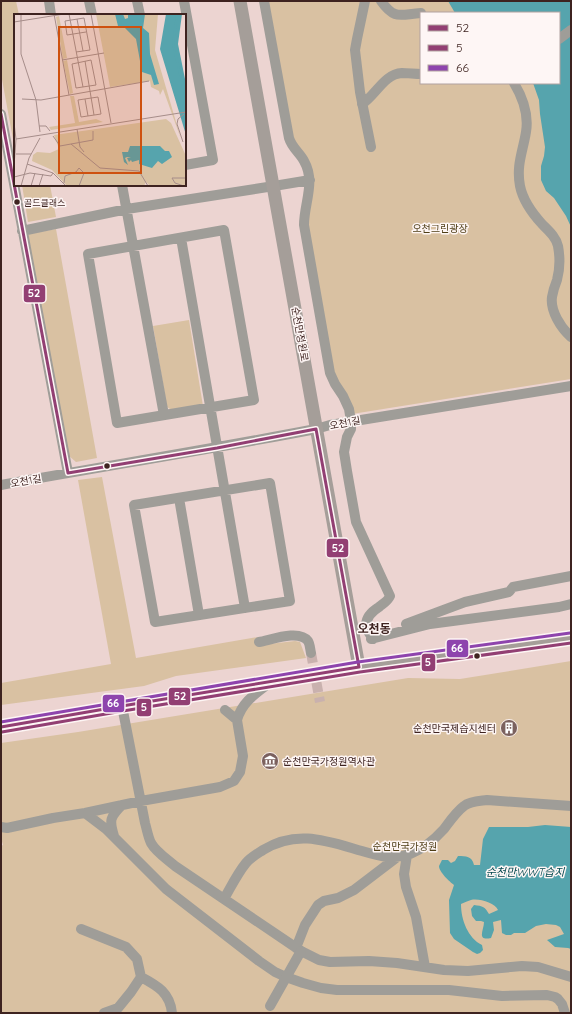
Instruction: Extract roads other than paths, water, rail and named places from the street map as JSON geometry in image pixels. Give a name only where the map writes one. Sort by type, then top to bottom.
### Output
[{"type":"main road","name":"순천만정원로","points":[[240,1],[359,667]]},
{"type":"main road","points":[[8,726],[359,667],[571,638]]},
{"type":"street","points":[[48,1],[51,14]]},
{"type":"street","points":[[89,1],[92,14]]},
{"type":"street","points":[[138,1],[140,14]]},
{"type":"street","points":[[184,1],[186,14]]},
{"type":"street","points":[[264,1],[289,138],[294,148],[305,162],[310,180],[304,219],[306,237],[330,373],[349,409],[351,421],[344,452],[354,516],[390,596],[386,603],[369,615],[367,620],[368,630],[372,639],[430,624],[552,608],[571,604]]},
{"type":"street","points":[[365,1],[355,50],[359,86],[371,147]]},
{"type":"street","points":[[381,1],[387,9],[394,14],[420,14]]},
{"type":"street","points":[[186,18],[212,160],[186,165]]},
{"type":"street","points":[[560,38],[571,30]]},
{"type":"street","points":[[362,104],[370,98],[381,85],[394,75],[402,73],[420,74]]},
{"type":"street","points":[[515,84],[522,98],[527,123],[519,164],[522,195],[527,205],[550,232],[556,242],[559,263],[557,279],[552,296],[553,309],[564,330],[571,337]]},
{"type":"street","points":[[1,114],[68,473]]},
{"type":"street","points":[[22,231],[127,209],[310,180]]},
{"type":"street","points":[[122,186],[164,415]]},
{"type":"street","points":[[224,230],[254,400],[118,424],[88,254],[180,238],[224,230]]},
{"type":"street","points":[[180,238],[245,608]]},
{"type":"street","name":"오천1길","points":[[1,485],[217,448],[351,421],[571,386]]},
{"type":"street","points":[[270,483],[290,601],[155,622],[134,505],[179,498],[270,483]]},
{"type":"street","points":[[179,498],[199,615]]},
{"type":"street","points":[[384,636],[391,630],[465,602],[509,592],[513,587],[571,576]]},
{"type":"street","points":[[259,642],[292,635],[303,636],[309,643],[311,653]]},
{"type":"street","points":[[1,827],[7,828],[85,813],[220,786],[234,781],[240,772],[243,756],[237,720],[238,715],[248,700],[273,681]]},
{"type":"street","points":[[122,706],[148,835],[151,843],[175,866],[299,950],[319,960],[330,962],[369,961],[397,963],[444,970],[468,971],[522,966],[538,967],[571,977]]},
{"type":"street","points":[[225,710],[237,720]]},
{"type":"street","points":[[268,1010],[299,950],[305,925],[318,905],[324,901],[338,898],[354,890],[396,858],[407,855],[432,841],[465,805],[487,800],[571,806]]},
{"type":"street","points":[[115,838],[111,827],[111,818],[122,805]]},
{"type":"street","points":[[85,813],[106,829],[156,879],[180,900],[259,961],[275,972],[286,977],[321,988],[337,990],[449,990],[502,996],[555,997],[562,1004],[565,1013]]},
{"type":"street","points":[[224,899],[247,861],[271,845],[286,840],[297,838],[324,840],[380,856],[396,858]]},
{"type":"street","points":[[407,855],[404,874],[406,887],[416,917],[425,968]]},
{"type":"street","points":[[81,929],[126,947],[137,959],[141,977],[118,1008],[104,1013]]},
{"type":"street","points":[[141,977],[151,982],[164,992],[171,1004],[172,1013]]},
{"type":"water","points":[[448,1],[571,1],[571,227],[566,216],[554,198],[546,191],[541,180],[541,166],[545,147],[539,100],[533,84],[560,84],[560,12],[454,12]]},
{"type":"water","name":"순천만WWT습지","points":[[545,825],[571,827],[571,949],[555,947],[547,940],[564,934],[560,927],[556,925],[546,924],[536,926],[525,933],[506,935],[502,933],[501,920],[493,922],[494,930],[491,938],[486,939],[482,936],[484,922],[476,921],[472,916],[471,909],[474,905],[480,906],[485,908],[489,914],[498,910],[494,905],[482,900],[470,900],[461,904],[462,916],[469,933],[482,945],[483,950],[477,954],[473,952],[454,939],[450,933],[449,900],[454,885],[445,877],[439,868],[442,860],[448,860],[451,863],[455,861],[458,856],[464,856],[470,858],[474,865],[480,865],[483,839],[489,827],[528,827]]},
{"type":"tunnel","points":[[311,653],[320,702]]},
{"type":"place","name":"골드클래스","points":[[17,202]]},
{"type":"place","name":"순천만국제습지센터","points":[[509,728]]},
{"type":"place","name":"순천만국가정원역사관","points":[[270,761]]},
{"type":"district","name":"오천동","points":[[374,628]]},
{"type":"park label","name":"오천그린광장","points":[[440,228]]},
{"type":"park label","name":"순천만국가정원","points":[[405,846]]}]
